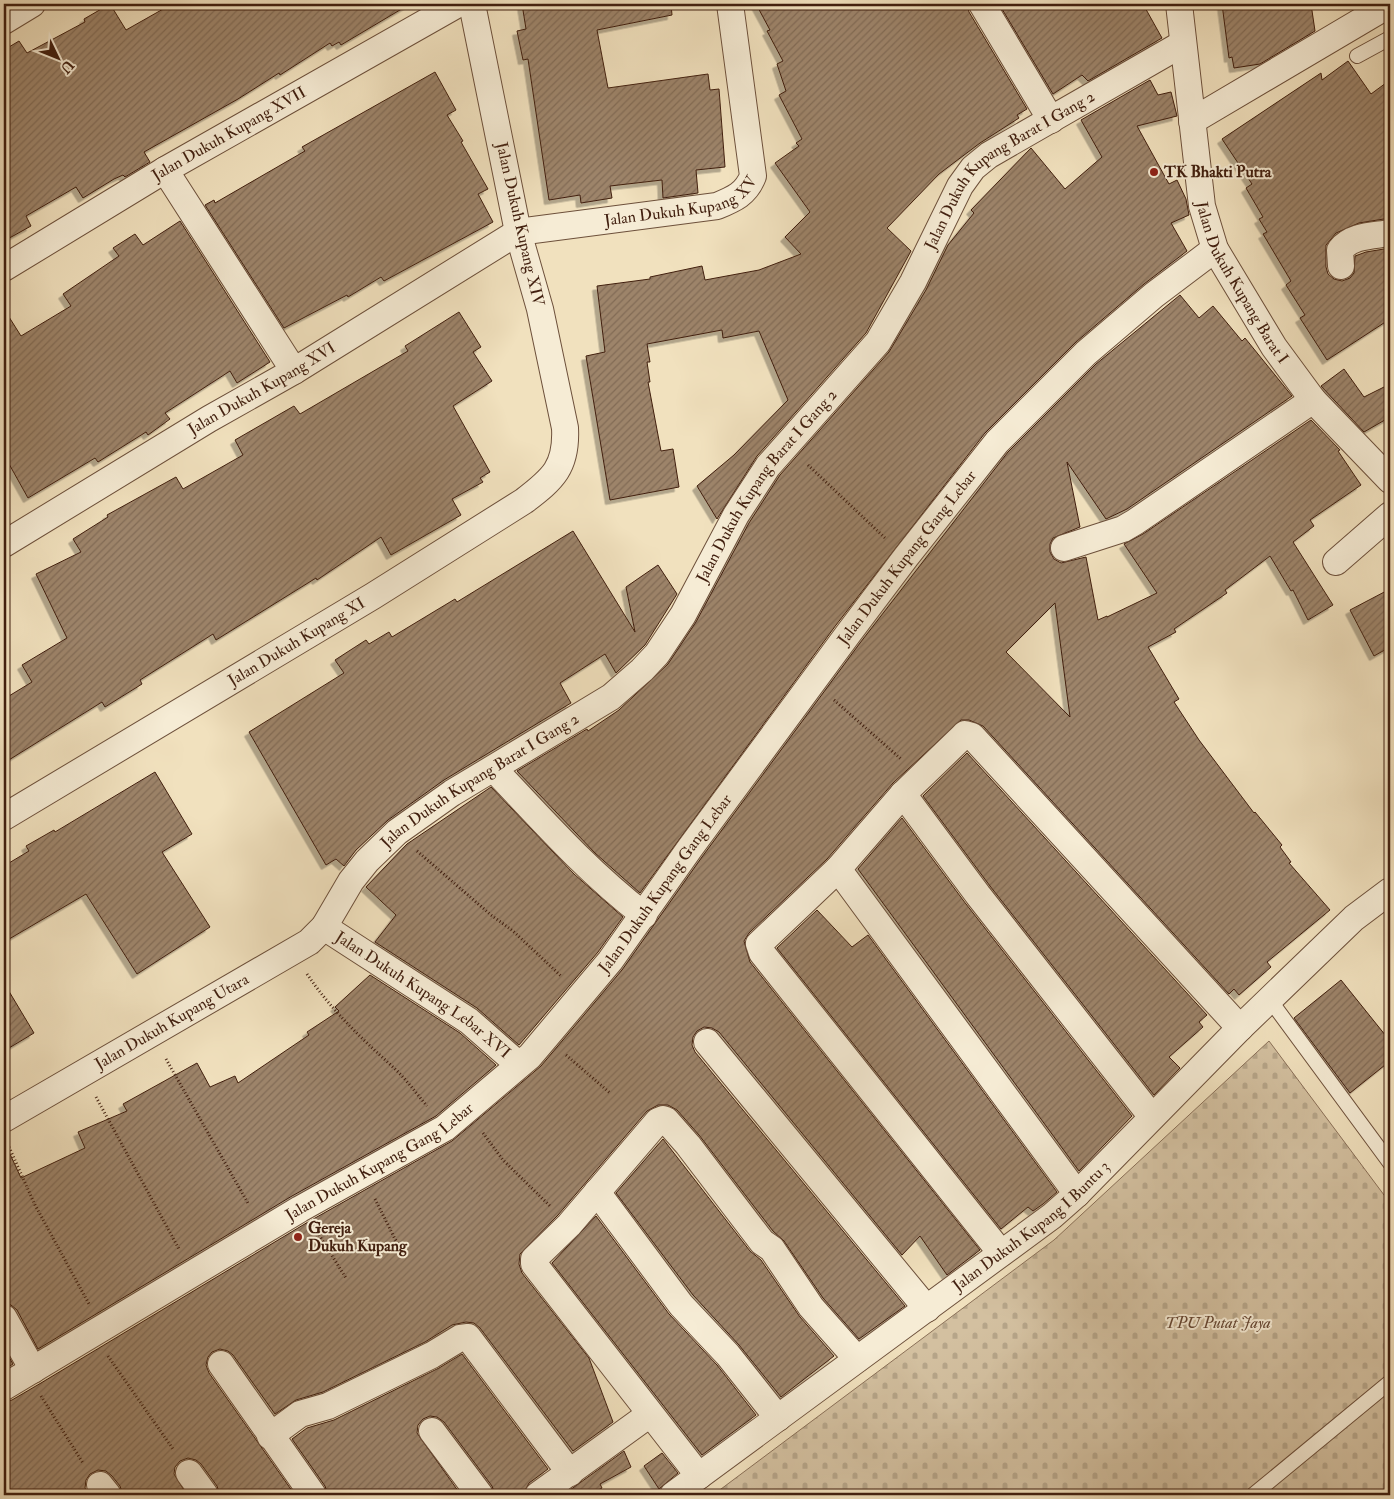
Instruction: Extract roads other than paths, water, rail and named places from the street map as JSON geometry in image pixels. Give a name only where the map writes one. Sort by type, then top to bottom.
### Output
[{"type":"street","points":[[4,21],[32,4]]},
{"type":"street","name":"Jalan Dukuh Kupang XVII","points":[[4,268],[165,170],[458,4]]},
{"type":"street","name":"Jalan Dukuh Kupang XIV","points":[[472,4],[518,232],[540,309],[565,428],[566,445]]},
{"type":"street","name":"Jalan Dukuh Kupang XV","points":[[518,232],[718,206],[736,198],[748,188],[752,176],[730,4]]},
{"type":"street","points":[[982,4],[1051,120]]},
{"type":"street","name":"Jalan Dukuh Kupang Barat I","points":[[1179,4],[1182,44],[1202,206],[1215,249],[1274,347],[1313,400],[1386,470]]},
{"type":"street","points":[[1192,121],[1390,4]]},
{"type":"street","name":"Jalan Dukuh Kupang Barat I Gang 2","points":[[328,921],[351,881],[367,861],[397,832],[452,793],[611,697],[642,670],[674,630],[736,515],[768,466],[878,342],[913,282],[960,186],[973,168],[989,155],[1182,44]]},
{"type":"street","points":[[165,170],[294,371]]},
{"type":"street","name":"Jalan Dukuh Kupang XVI","points":[[4,544],[209,419],[294,371],[518,232]]},
{"type":"street","points":[[1341,266],[1340,250],[1345,244],[1360,237],[1390,233]]},
{"type":"street","name":"Jalan Dukuh Kupang Gang Lebar","points":[[4,1387],[265,1232],[300,1209],[445,1128],[546,1039],[644,915],[690,848],[906,557],[997,442],[1086,353],[1154,295],[1215,249]]},
{"type":"street","points":[[1064,548],[1123,529],[1135,522],[1313,400]]},
{"type":"street","name":"Jalan Dukuh Kupang XI","points":[[4,817],[374,596],[524,501],[555,475],[564,457],[566,445]]},
{"type":"street","points":[[1336,562],[1390,515]]},
{"type":"street","points":[[1001,1253],[759,948],[762,939],[838,869],[912,786],[965,734],[972,736],[1240,1028]]},
{"type":"street","points":[[494,769],[614,892],[644,915]]},
{"type":"street","points":[[912,786],[978,895],[1152,1118]]},
{"type":"street","points":[[838,869],[1077,1194]]},
{"type":"street","name":"Jalan Dukuh Kupang I Buntu 3","points":[[673,1495],[1052,1216],[1077,1194],[1240,1028],[1354,918],[1390,891]]},
{"type":"street","name":"Jalan Dukuh Kupang Utara","points":[[6,1131],[83,1073],[293,952],[328,921]]},
{"type":"street","name":"Jalan Dukuh Kupang Lebar XVI","points":[[328,921],[468,1021],[518,1064]]},
{"type":"street","points":[[707,1042],[926,1309]]},
{"type":"street","points":[[699,1476],[534,1264],[534,1259],[569,1225],[658,1121],[663,1119],[688,1145],[762,1242],[772,1249],[811,1306],[858,1359]]},
{"type":"street","points":[[597,1192],[681,1305],[728,1355],[778,1418]]},
{"type":"street","points":[[4,1318],[30,1371]]},
{"type":"street","points":[[270,1436],[300,1414],[328,1406],[432,1355],[460,1338],[468,1337],[570,1472]]},
{"type":"street","points":[[221,1364],[313,1495]]},
{"type":"street","points":[[538,1495],[650,1414]]},
{"type":"street","points":[[432,1431],[480,1495]]},
{"type":"street","points":[[190,1472],[205,1495]]},
{"type":"lane","points":[[1357,56],[1390,38]]},
{"type":"lane","points":[[1270,1000],[1390,1163]]},
{"type":"lane","points":[[1253,1495],[1390,1382]]},
{"type":"place","name":"TK Bhakti Putra","points":[[1154,172]]},
{"type":"place","name":"Gereja Dukuh Kupang","points":[[298,1237]]},
{"type":"park label","name":"TPU Putat Jaya","points":[[1218,1323]]}]
